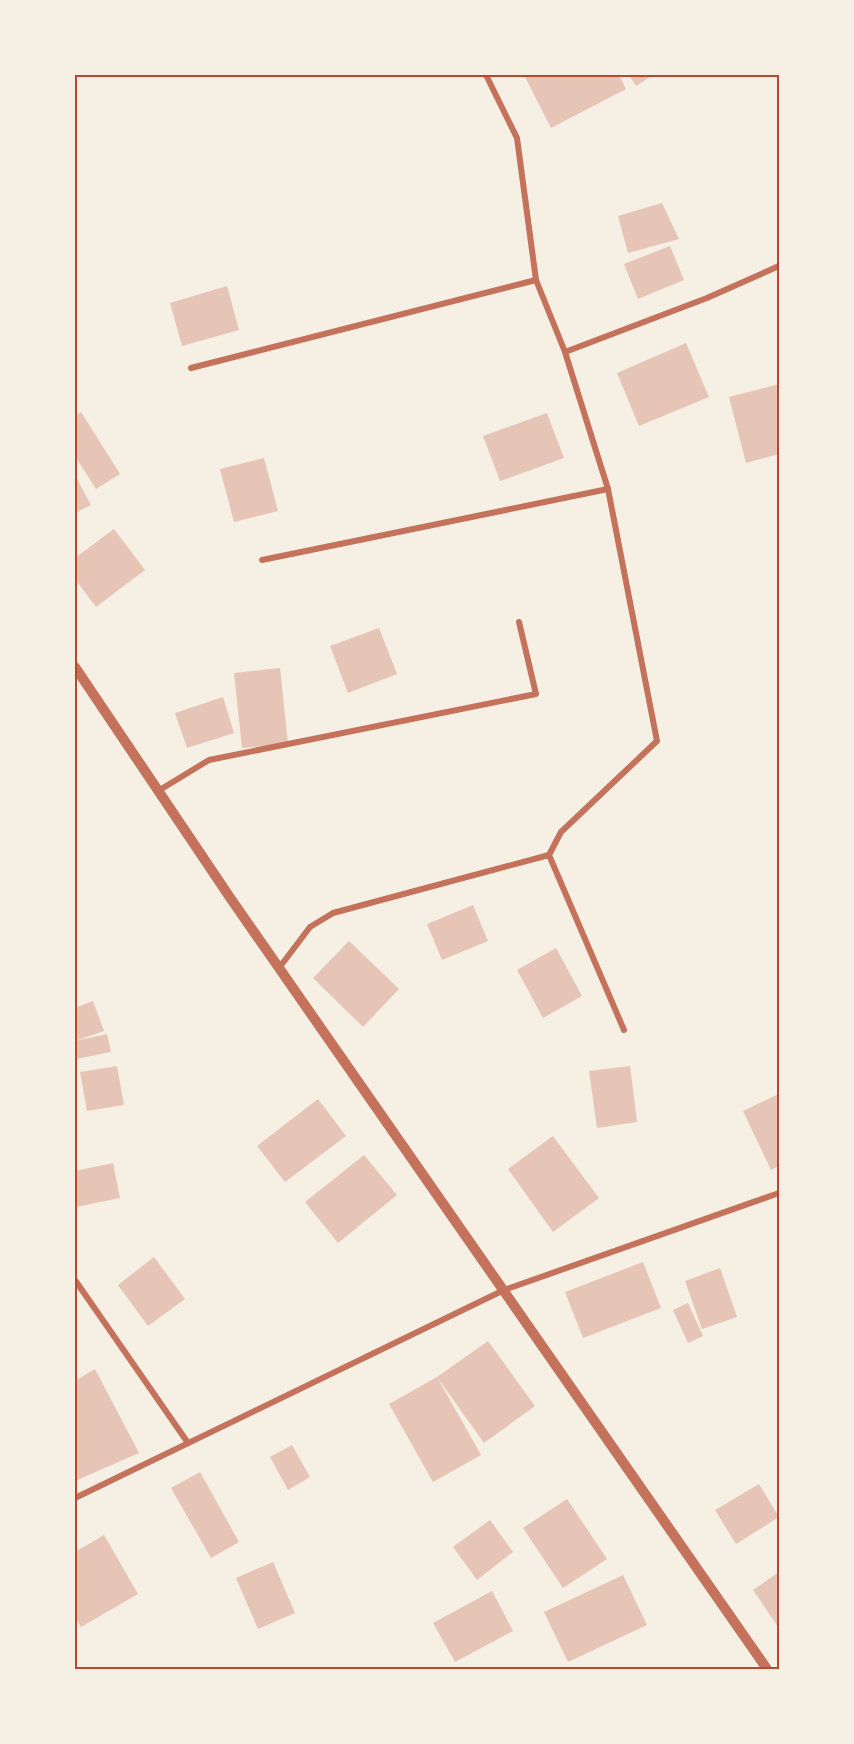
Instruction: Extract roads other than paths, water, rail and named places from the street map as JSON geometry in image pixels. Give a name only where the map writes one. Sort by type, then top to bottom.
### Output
[{"type":"street","points":[[279,968],[310,927],[333,913],[549,855],[561,832],[657,741],[608,489],[565,352],[536,280],[517,138],[486,75]]},
{"type":"street","points":[[565,352],[707,298],[779,266]]},
{"type":"street","points":[[191,368],[536,280]]},
{"type":"street","points":[[262,560],[608,489]]},
{"type":"street","points":[[158,791],[209,760],[536,694],[519,622]]},
{"type":"street","points":[[75,668],[279,968],[767,1669]]},
{"type":"street","points":[[549,855],[624,1030]]},
{"type":"street","points":[[75,1498],[504,1290],[779,1193]]},
{"type":"street","points":[[75,1280],[188,1443]]}]
